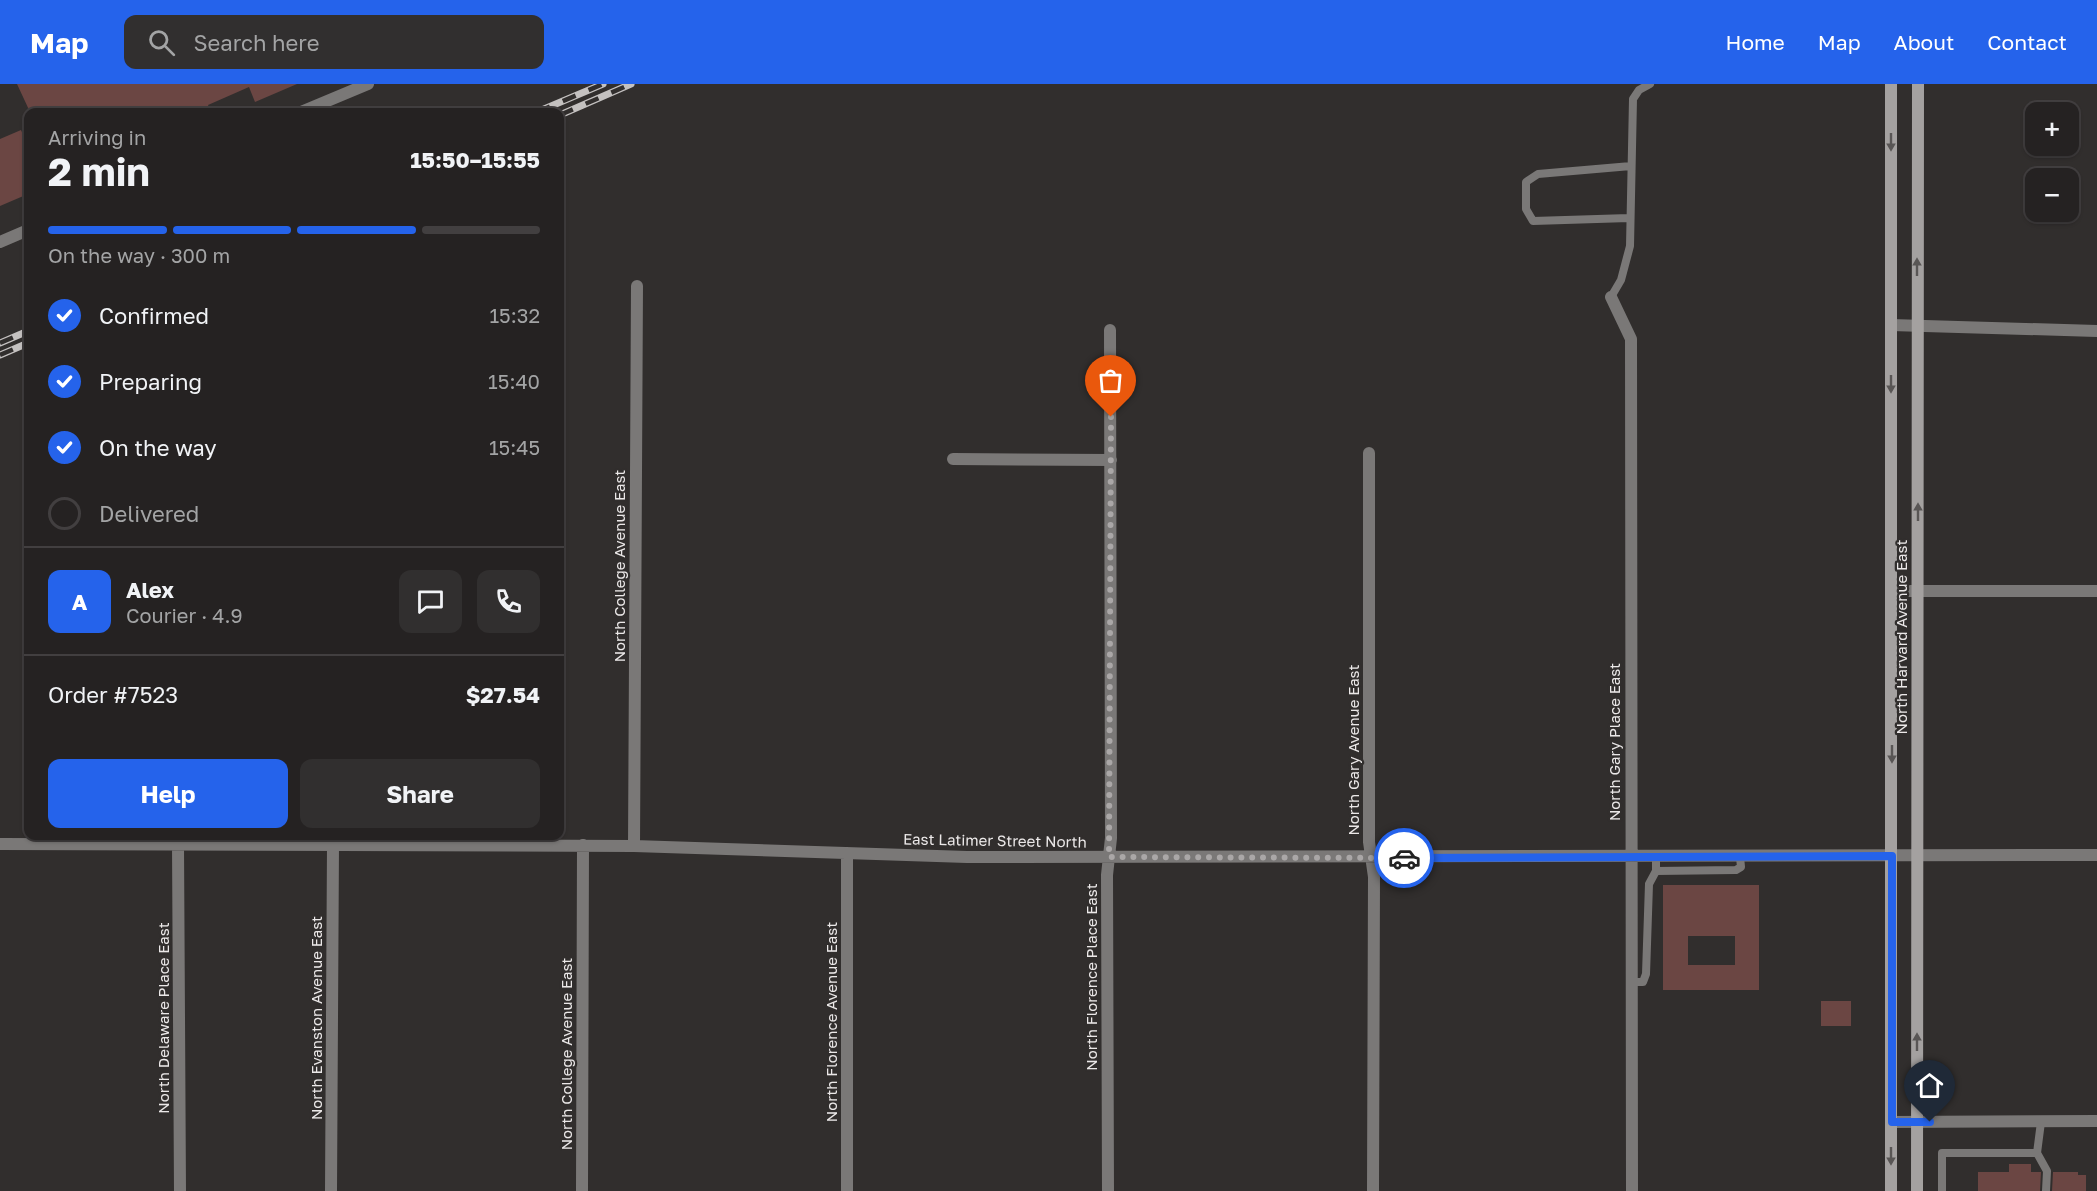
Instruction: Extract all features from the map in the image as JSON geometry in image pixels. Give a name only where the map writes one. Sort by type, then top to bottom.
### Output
[{"type":"main road","name":"North Harvard Avenue East","points":[[1891,84],[1891,1191]]},
{"type":"main road","name":"North Harvard Avenue East","points":[[1917,1191],[1918,84]]},
{"type":"street","points":[[311,108],[368,84]]},
{"type":"street","points":[[0,242],[24,232]]},
{"type":"street","name":"North College Avenue East","points":[[634,846],[637,286]]},
{"type":"street","name":"North Gary Place East","points":[[1611,297],[1631,339],[1632,1191]]},
{"type":"street","points":[[1891,325],[2097,330]]},
{"type":"street","name":"North Florence Place East","points":[[1108,1191],[1110,330]]},
{"type":"street","name":"North Gary Avenue East","points":[[1369,453],[1371,858],[1374,877],[1373,1191]]},
{"type":"street","points":[[953,459],[1111,460]]},
{"type":"street","points":[[1892,591],[2097,591]]},
{"type":"street","name":"East Latimer Street North","points":[[0,844],[178,845],[245,840],[319,840],[333,845],[583,845],[967,857],[1656,858],[2097,855]]},
{"type":"street","name":"North Delaware Place East","points":[[178,845],[180,1191]]},
{"type":"street","name":"North Evanston Avenue East","points":[[331,1191],[333,845]]},
{"type":"street","name":"North College Avenue East","points":[[582,1191],[583,845]]},
{"type":"street","name":"North Florence Avenue East","points":[[847,853],[848,1191]]},
{"type":"street","points":[[1892,1122],[2097,1121]]},
{"type":"lane","points":[[1611,297],[1621,280],[1630,246],[1633,99],[1639,90],[1650,84]]},
{"type":"lane","points":[[1629,218],[1533,221],[1526,209],[1526,182],[1538,174],[1631,166]]},
{"type":"lane","points":[[1656,872],[1736,870],[1741,867],[1740,857]]},
{"type":"lane","points":[[1632,982],[1643,982],[1646,974],[1649,884],[1656,872],[1656,858]]},
{"type":"lane","points":[[2041,1122],[2037,1153],[2047,1171],[2046,1191]]},
{"type":"lane","points":[[1942,1191],[1942,1154],[2037,1153]]},
{"type":"building","points":[[17,84],[297,84],[255,102],[249,87],[208,105],[209,108],[28,108]]},
{"type":"building","points":[[21,130],[24,137],[24,196],[0,206],[0,139]]},
{"type":"building","points":[[1663,885],[1759,885],[1759,990],[1663,990]],"holes":[[[1688,936],[1735,936],[1735,965],[1688,965]]]},
{"type":"building","points":[[1821,1001],[1851,1001],[1851,1026],[1821,1026]]},
{"type":"building","points":[[2009,1164],[2031,1164],[2031,1172],[2041,1172],[2040,1191],[1978,1191],[1978,1172],[2009,1172]]},
{"type":"building","points":[[2053,1172],[2078,1172],[2078,1175],[2086,1175],[2086,1191],[2052,1191]]},
{"type":"railway","points":[[546,108],[603,84]]},
{"type":"railway","points":[[564,113],[631,84]]},
{"type":"railway","points":[[0,343],[24,333]]},
{"type":"railway","points":[[0,355],[24,345]]},
{"type":"way so far","points":[[1111,417],[1111,838],[1109,857],[1404,858]]},
{"type":"route","points":[[1404,858],[1892,856],[1892,1122],[1930,1122]]}]
